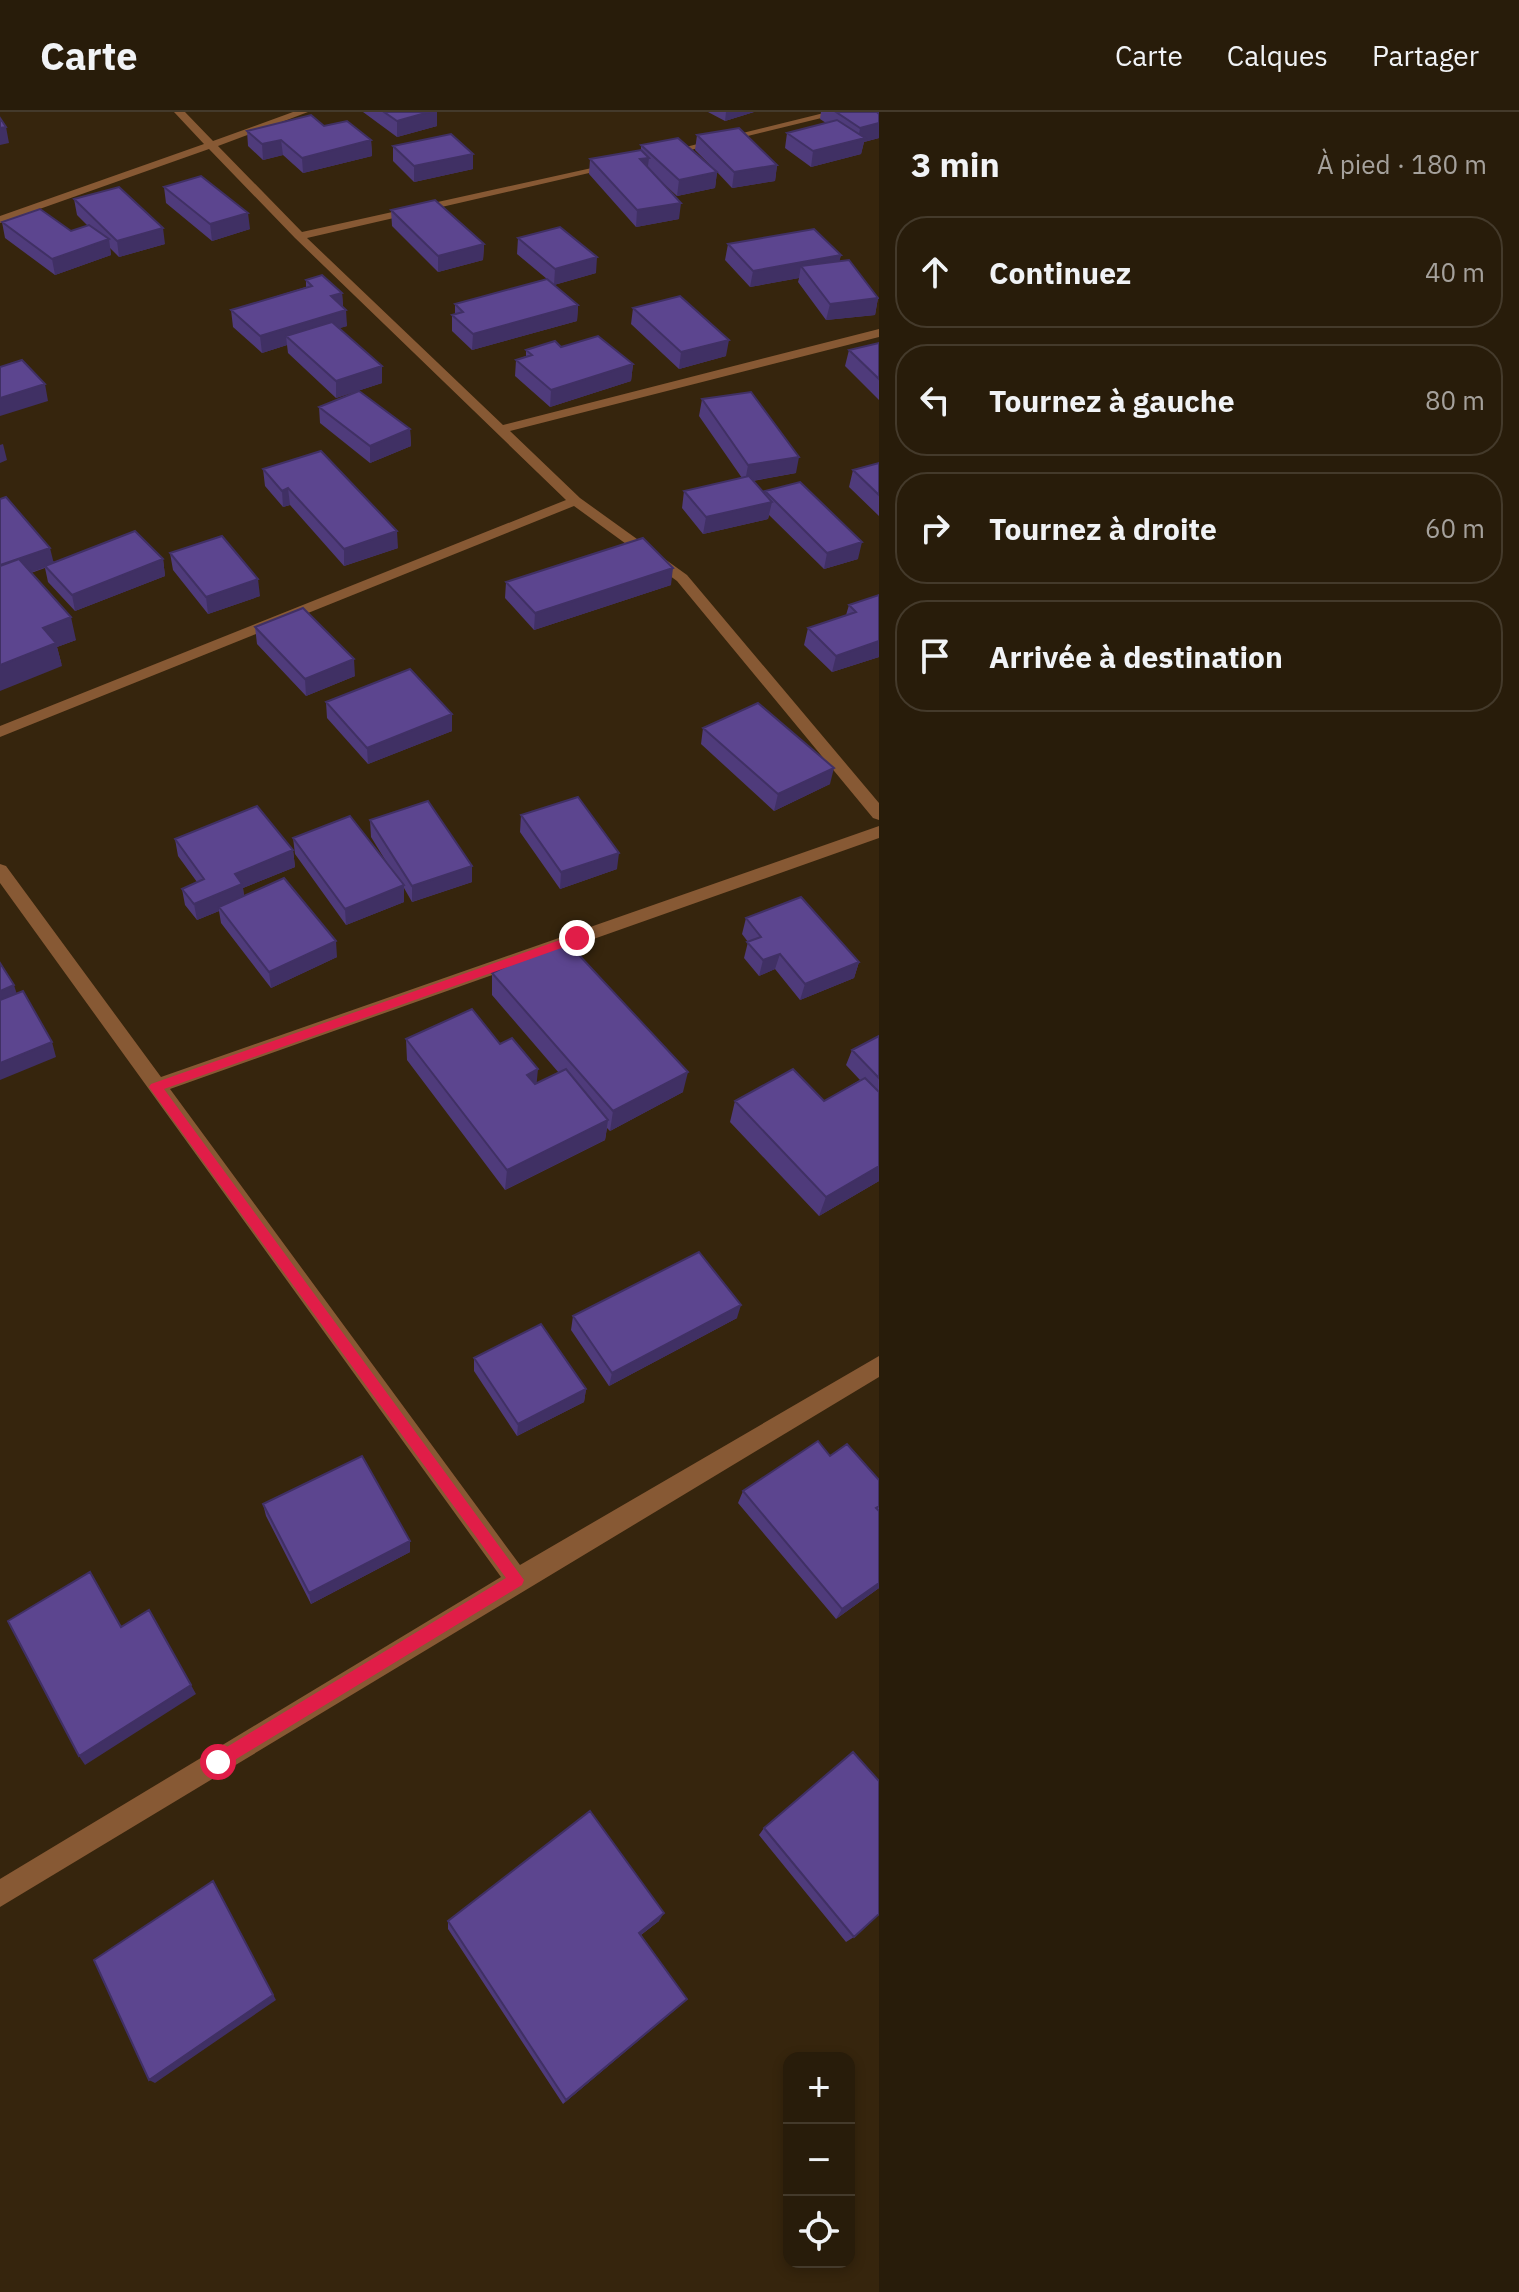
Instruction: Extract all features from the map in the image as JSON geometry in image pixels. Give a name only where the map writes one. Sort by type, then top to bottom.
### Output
[{"type":"street","points":[[179,112],[299,236],[575,501],[682,578],[879,814]]},
{"type":"street","points":[[0,220],[303,112]]},
{"type":"street","points":[[655,155],[841,112]]},
{"type":"street","points":[[299,236],[624,162]]},
{"type":"street","points":[[502,429],[879,333]]},
{"type":"street","points":[[0,732],[575,501]]},
{"type":"street","points":[[155,1087],[879,832]]},
{"type":"street","points":[[0,870],[155,1087],[517,1580]]},
{"type":"street","points":[[0,1894],[517,1580],[879,1366]]},
{"type":"building","points":[[384,112],[429,112],[397,121]]},
{"type":"building","points":[[836,112],[877,112],[879,123],[860,128]]},
{"type":"building","points":[[311,115],[324,126],[347,121],[371,140],[302,158],[281,140],[262,144],[247,131]]},
{"type":"building","points":[[837,120],[865,138],[813,151],[787,133]]},
{"type":"building","points":[[739,128],[777,165],[734,172],[697,135]]},
{"type":"building","points":[[451,134],[473,154],[414,166],[393,146]]},
{"type":"building","points":[[678,138],[717,172],[679,180],[641,145]]},
{"type":"building","points":[[641,150],[649,158],[640,159],[681,203],[637,210],[590,159]]},
{"type":"building","points":[[201,176],[248,213],[210,224],[164,187]]},
{"type":"building","points":[[119,187],[163,228],[117,241],[74,199]]},
{"type":"building","points":[[435,200],[484,244],[438,256],[391,210]]},
{"type":"building","points":[[40,209],[71,231],[89,225],[109,239],[52,259],[2,222]]},
{"type":"building","points":[[560,227],[597,257],[555,269],[518,238]]},
{"type":"building","points":[[814,229],[841,255],[753,271],[728,244]]},
{"type":"building","points":[[849,260],[878,298],[830,304],[801,266]]},
{"type":"building","points":[[322,275],[342,293],[331,296],[346,310],[260,336],[231,310],[312,286],[306,280]]},
{"type":"building","points":[[547,279],[578,305],[473,334],[452,315],[463,312],[455,304]]},
{"type":"building","points":[[680,296],[729,340],[681,352],[633,308]]},
{"type":"building","points":[[332,322],[382,366],[336,381],[286,336]]},
{"type":"building","points":[[598,336],[633,364],[551,390],[516,360],[532,355],[526,350],[555,341],[561,347]]},
{"type":"building","points":[[879,343],[879,379],[849,350]]},
{"type":"building","points":[[22,360],[45,384],[0,398],[0,367]]},
{"type":"building","points":[[359,391],[410,429],[370,446],[319,407]]},
{"type":"building","points":[[751,392],[799,457],[748,465],[702,399]]},
{"type":"building","points":[[321,451],[397,531],[344,549],[288,488],[282,491],[263,469]]},
{"type":"building","points":[[879,463],[879,495],[853,470]]},
{"type":"building","points":[[749,476],[772,502],[706,517],[684,491]]},
{"type":"building","points":[[800,482],[862,542],[827,553],[765,491]]},
{"type":"building","points":[[6,497],[50,548],[0,565],[0,499]]},
{"type":"building","points":[[135,531],[163,559],[72,595],[45,566]]},
{"type":"building","points":[[222,536],[258,579],[206,597],[170,553]]},
{"type":"building","points":[[643,538],[673,568],[535,613],[506,582]]},
{"type":"building","points":[[19,559],[71,617],[43,628],[56,643],[0,665],[0,566]]},
{"type":"building","points":[[879,595],[879,641],[836,656],[808,628],[856,612],[849,605]]},
{"type":"building","points":[[303,608],[354,659],[305,679],[255,627]]},
{"type":"building","points":[[410,669],[452,714],[367,748],[326,702]]},
{"type":"building","points":[[758,703],[834,768],[778,794],[703,728]]},
{"type":"building","points":[[578,797],[619,853],[561,872],[521,815]]},
{"type":"building","points":[[428,801],[472,866],[412,886],[370,820]]},
{"type":"building","points":[[257,806],[293,850],[235,874],[242,884],[194,904],[182,889],[204,879],[175,839]]},
{"type":"building","points":[[350,816],[404,885],[345,909],[293,838]]},
{"type":"building","points":[[284,878],[336,941],[269,972],[219,907]]},
{"type":"building","points":[[801,897],[859,962],[805,984],[780,954],[763,960],[747,942],[761,937],[746,918]]},
{"type":"building","points":[[564,939],[688,1072],[613,1111],[492,973]]},
{"type":"building","points":[[0,963],[14,985],[0,991]]},
{"type":"building","points":[[23,991],[52,1042],[0,1063],[0,1000]]},
{"type":"building","points":[[472,1009],[500,1044],[512,1038],[538,1069],[527,1075],[535,1084],[566,1069],[608,1120],[507,1170],[406,1039]]},
{"type":"building","points":[[879,1036],[879,1078],[852,1050]]},
{"type":"building","points":[[793,1069],[824,1101],[865,1078],[879,1092],[879,1166],[826,1197],[735,1101]]},
{"type":"building","points":[[699,1252],[741,1305],[612,1373],[573,1316]]},
{"type":"building","points":[[541,1324],[586,1389],[518,1424],[474,1358]]},
{"type":"building","points":[[818,1441],[830,1456],[847,1444],[879,1480],[879,1506],[876,1508],[879,1511],[879,1583],[842,1609],[743,1491]]},
{"type":"building","points":[[362,1456],[410,1541],[309,1593],[263,1504]]},
{"type":"building","points":[[90,1572],[121,1627],[149,1610],[191,1685],[79,1756],[8,1621]]},
{"type":"building","points":[[853,1752],[879,1781],[879,1914],[854,1937],[764,1828]]},
{"type":"building","points":[[590,1811],[664,1913],[639,1933],[687,1999],[566,2100],[448,1921]]},
{"type":"building","points":[[213,1881],[273,1995],[149,2080],[94,1960]]},
{"type":"route","points":[[218,1762],[517,1580],[155,1087],[577,938]]}]
